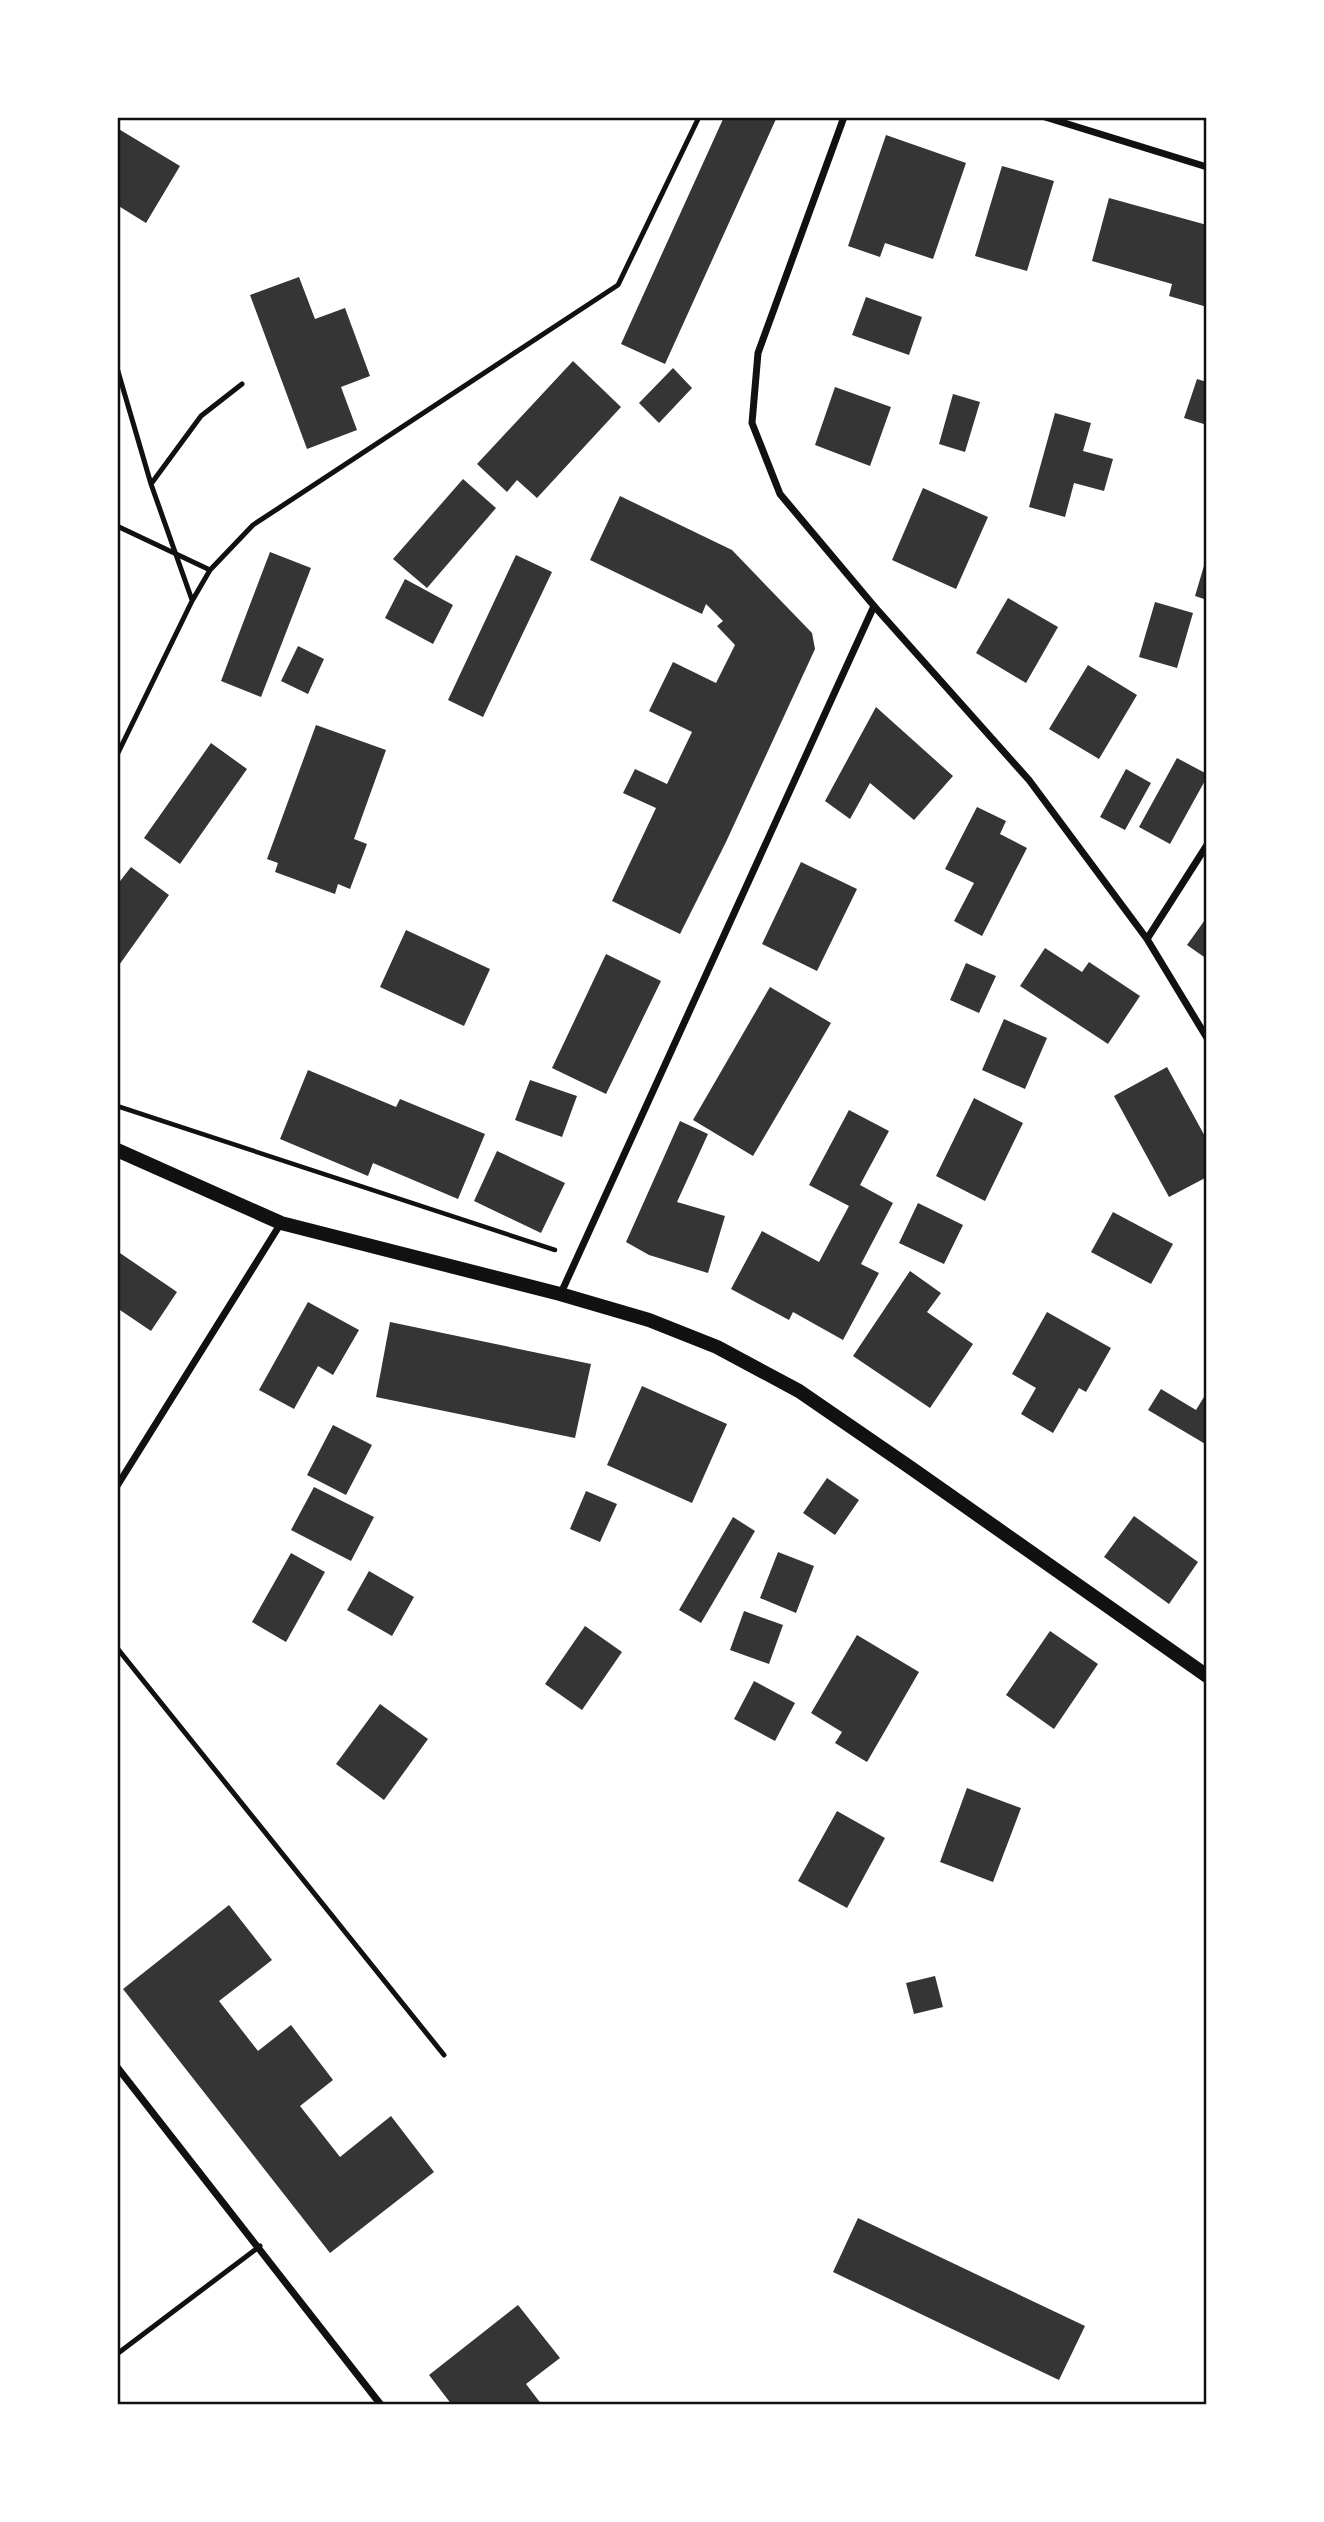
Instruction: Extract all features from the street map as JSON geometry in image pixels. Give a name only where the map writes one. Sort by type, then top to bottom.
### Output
[{"type":"main road","points":[[117,1150],[281,1223],[560,1294],[649,1320],[717,1347],[799,1391],[1207,1676]]},
{"type":"street","points":[[844,117],[758,353],[752,423],[780,494],[874,606],[1029,780],[1147,939],[1207,1038]]},
{"type":"street","points":[[1045,117],[1207,167]]},
{"type":"street","points":[[560,1294],[874,606]]},
{"type":"street","points":[[1147,939],[1207,845]]},
{"type":"street","points":[[117,1486],[281,1223]]},
{"type":"street","points":[[117,2067],[260,2246],[381,2405]]},
{"type":"lane","points":[[117,755],[120,743],[210,569],[253,525],[618,285],[699,117]]},
{"type":"lane","points":[[117,368],[151,484],[192,601]]},
{"type":"lane","points":[[151,484],[201,416],[242,384]]},
{"type":"lane","points":[[117,526],[210,569]]},
{"type":"lane","points":[[117,1648],[444,2055]]},
{"type":"lane","points":[[117,2354],[260,2246]]},
{"type":"path","points":[[117,1106],[577,1257]]},
{"type":"building","points":[[724,117],[776,119],[665,364],[621,344]]},
{"type":"building","points":[[117,128],[180,166],[146,223],[117,205]]},
{"type":"building","points":[[886,135],[966,163],[933,259],[885,243],[880,257],[848,246]]},
{"type":"building","points":[[1002,166],[1054,181],[1027,271],[975,256]]},
{"type":"building","points":[[1109,198],[1207,225],[1207,307],[1169,296],[1172,284],[1092,261]]},
{"type":"building","points":[[299,277],[315,319],[345,308],[370,376],[341,387],[357,430],[307,449],[250,295]]},
{"type":"building","points":[[866,297],[922,317],[909,355],[852,335]]},
{"type":"building","points":[[573,361],[621,407],[537,498],[517,480],[507,492],[477,464]]},
{"type":"building","points":[[673,368],[692,388],[659,423],[639,403]]},
{"type":"building","points":[[1197,379],[1207,382],[1207,425],[1184,418]]},
{"type":"building","points":[[835,387],[891,407],[870,466],[815,445]]},
{"type":"building","points":[[953,394],[980,402],[965,452],[939,444]]},
{"type":"building","points":[[1055,413],[1091,423],[1083,451],[1113,459],[1104,491],[1074,483],[1065,517],[1029,507]]},
{"type":"building","points":[[463,479],[496,508],[427,588],[393,559]]},
{"type":"building","points":[[923,488],[988,517],[956,589],[892,560]]},
{"type":"building","points":[[620,496],[732,550],[812,633],[815,649],[726,842],[680,934],[612,901],[656,808],[623,793],[635,769],[667,784],[692,732],[649,711],[673,662],[716,683],[735,645],[717,626],[723,621],[706,604],[702,614],[590,560]]},
{"type":"building","points":[[270,552],[311,568],[261,697],[221,681]]},
{"type":"building","points":[[516,555],[552,572],[483,717],[448,700]]},
{"type":"building","points":[[1207,559],[1207,600],[1195,596]]},
{"type":"building","points":[[405,579],[453,605],[433,644],[385,618]]},
{"type":"building","points":[[1008,598],[1058,627],[1026,683],[976,653]]},
{"type":"building","points":[[1155,602],[1193,613],[1177,668],[1139,657]]},
{"type":"building","points":[[298,646],[324,659],[308,694],[281,681]]},
{"type":"building","points":[[1088,665],[1137,695],[1099,759],[1049,729]]},
{"type":"building","points":[[876,707],[953,776],[914,820],[870,783],[850,819],[825,801]]},
{"type":"building","points":[[316,725],[386,750],[354,839],[367,844],[350,889],[338,884],[335,894],[275,872],[278,863],[267,859]]},
{"type":"building","points":[[211,743],[247,769],[180,864],[144,838]]},
{"type":"building","points":[[1177,758],[1207,774],[1207,777],[1170,844],[1139,827]]},
{"type":"building","points":[[1126,769],[1151,783],[1125,830],[1100,817]]},
{"type":"building","points":[[977,807],[1006,821],[1000,834],[1027,848],[982,936],[954,921],[974,883],[945,869]]},
{"type":"building","points":[[801,862],[857,889],[817,971],[762,944]]},
{"type":"building","points":[[131,867],[169,895],[117,968],[117,885]]},
{"type":"building","points":[[1207,917],[1207,959],[1187,945]]},
{"type":"building","points":[[406,930],[490,969],[464,1026],[380,987]]},
{"type":"building","points":[[1045,948],[1082,972],[1089,962],[1140,996],[1108,1044],[1020,986]]},
{"type":"building","points":[[606,954],[661,981],[606,1094],[552,1068]]},
{"type":"building","points":[[966,963],[996,976],[979,1013],[950,1000]]},
{"type":"building","points":[[770,987],[831,1023],[753,1156],[693,1120]]},
{"type":"building","points":[[1004,1019],[1047,1038],[1025,1089],[982,1070]]},
{"type":"building","points":[[1167,1067],[1207,1140],[1207,1177],[1169,1197],[1114,1096]]},
{"type":"building","points":[[308,1070],[396,1107],[400,1099],[485,1134],[458,1199],[373,1163],[368,1176],[280,1139]]},
{"type":"building","points":[[530,1080],[577,1096],[562,1137],[515,1120]]},
{"type":"building","points":[[974,1098],[1023,1123],[985,1201],[936,1176]]},
{"type":"building","points":[[849,1110],[889,1131],[860,1185],[893,1203],[861,1264],[879,1273],[843,1340],[793,1312],[789,1320],[731,1289],[762,1231],[819,1262],[849,1206],[809,1185]]},
{"type":"building","points":[[680,1121],[708,1134],[677,1202],[725,1216],[708,1273],[649,1255],[626,1242]]},
{"type":"building","points":[[497,1151],[565,1183],[541,1233],[474,1201]]},
{"type":"building","points":[[918,1203],[963,1225],[944,1264],[899,1243]]},
{"type":"building","points":[[1113,1212],[1173,1244],[1151,1284],[1091,1252]]},
{"type":"building","points":[[117,1251],[177,1292],[151,1331],[117,1308]]},
{"type":"building","points":[[910,1271],[941,1293],[927,1312],[973,1344],[930,1408],[853,1356]]},
{"type":"building","points":[[308,1302],[359,1330],[333,1375],[318,1366],[294,1409],[259,1390]]},
{"type":"building","points":[[1047,1312],[1111,1348],[1086,1392],[1079,1388],[1053,1433],[1021,1414],[1036,1388],[1012,1374]]},
{"type":"building","points":[[390,1322],[591,1364],[575,1438],[376,1397]]},
{"type":"building","points":[[642,1386],[727,1424],[692,1503],[607,1465]]},
{"type":"building","points":[[1161,1389],[1196,1410],[1207,1392],[1207,1445],[1148,1410]]},
{"type":"building","points":[[333,1425],[372,1445],[346,1495],[307,1475]]},
{"type":"building","points":[[827,1478],[859,1500],[835,1535],[803,1513]]},
{"type":"building","points":[[314,1487],[374,1517],[351,1561],[291,1530]]},
{"type":"building","points":[[586,1491],[617,1504],[600,1542],[570,1529]]},
{"type":"building","points":[[1134,1516],[1198,1562],[1169,1604],[1104,1557]]},
{"type":"building","points":[[733,1517],[755,1531],[701,1623],[679,1610]]},
{"type":"building","points":[[778,1552],[814,1566],[796,1613],[760,1598]]},
{"type":"building","points":[[291,1553],[325,1572],[286,1642],[252,1622]]},
{"type":"building","points":[[369,1571],[414,1597],[392,1636],[347,1610]]},
{"type":"building","points":[[744,1611],[783,1625],[769,1664],[730,1650]]},
{"type":"building","points":[[585,1626],[622,1652],[582,1710],[545,1684]]},
{"type":"building","points":[[1050,1631],[1098,1664],[1054,1729],[1006,1695]]},
{"type":"building","points":[[857,1635],[919,1672],[867,1762],[835,1743],[842,1732],[811,1713]]},
{"type":"building","points":[[754,1681],[795,1703],[775,1741],[734,1719]]},
{"type":"building","points":[[380,1704],[428,1739],[384,1800],[336,1764]]},
{"type":"building","points":[[967,1788],[1021,1808],[993,1882],[940,1862]]},
{"type":"building","points":[[837,1811],[885,1838],[847,1908],[798,1881]]},
{"type":"building","points":[[229,1905],[272,1960],[219,2001],[258,2051],[291,2025],[333,2080],[300,2106],[340,2157],[391,2116],[434,2172],[330,2253],[123,1989]]},
{"type":"building","points":[[935,1976],[943,2007],[914,2014],[906,1983]]},
{"type":"building","points":[[858,2218],[1085,2326],[1059,2380],[833,2272]]},
{"type":"building","points":[[518,2305],[560,2358],[526,2384],[542,2405],[452,2405],[429,2375]]}]
